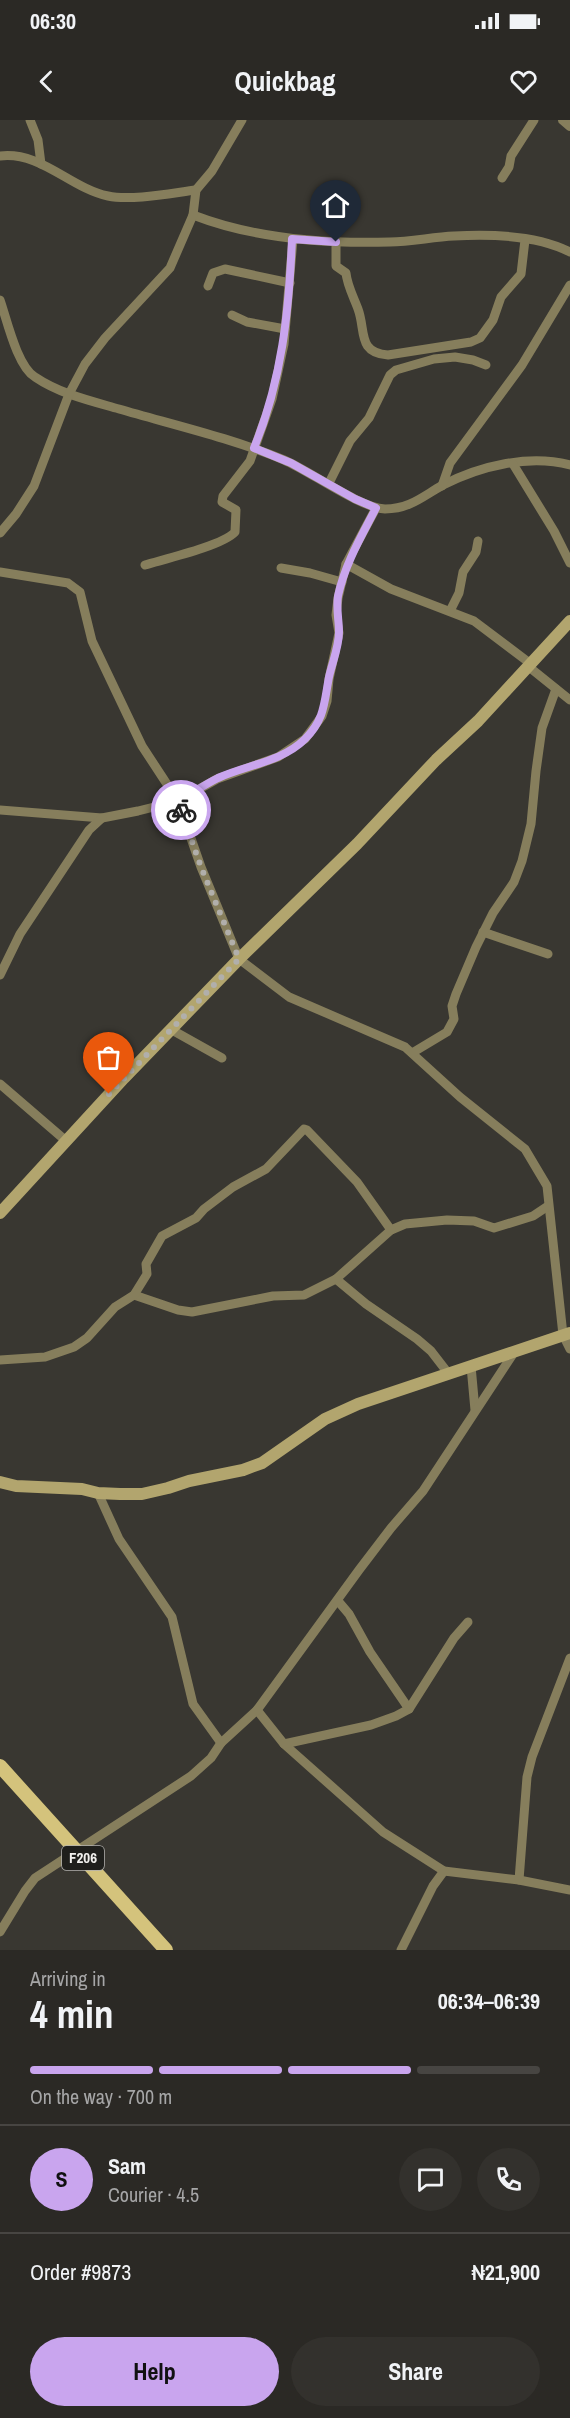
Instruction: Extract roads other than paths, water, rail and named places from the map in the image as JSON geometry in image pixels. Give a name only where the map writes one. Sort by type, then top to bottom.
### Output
[{"type":"main road","points":[[0,1213],[65,1140],[239,959],[357,844],[436,760],[478,721],[570,621]]},
{"type":"main road","points":[[0,1482],[25,1486],[81,1489],[98,1493],[142,1494],[243,1470],[262,1463],[325,1419],[357,1404],[566,1334]]},
{"type":"main road","name":"F206","points":[[0,1766],[166,1950]]},
{"type":"street","points":[[30,120],[38,140],[41,164]]},
{"type":"street","points":[[0,532],[16,514],[34,486],[69,394],[85,364],[105,338],[170,268],[193,215],[196,190],[212,171],[242,120]]},
{"type":"street","points":[[502,178],[511,156],[534,120]]},
{"type":"street","points":[[563,120],[570,126]]},
{"type":"street","points":[[0,156],[27,158],[93,191],[108,196],[124,198],[196,190]]},
{"type":"street","points":[[193,215],[214,223],[292,239],[392,242],[454,236],[525,240],[554,245],[570,252]]},
{"type":"street","points":[[145,566],[201,548],[233,534],[236,510],[222,502],[223,496],[249,461],[272,399],[285,329],[292,239]]},
{"type":"street","points":[[336,242],[336,266],[346,273],[358,309],[364,341],[375,353],[388,355],[480,338],[493,320],[501,297],[521,274],[525,240]]},
{"type":"street","points":[[208,286],[213,273],[225,269],[290,283]]},
{"type":"street","points":[[442,486],[450,463],[469,440],[524,361],[570,285]]},
{"type":"street","points":[[0,300],[22,361],[33,377],[69,394],[254,448],[291,463],[355,499],[376,508],[405,506],[424,498],[442,486],[494,466],[547,462],[570,465]]},
{"type":"street","points":[[232,315],[247,322],[285,329]]},
{"type":"street","points":[[329,483],[350,441],[369,418],[390,375],[396,370],[434,359],[454,357],[486,365]]},
{"type":"street","points":[[513,464],[554,531],[570,563]]},
{"type":"street","points":[[0,810],[102,818],[178,801],[217,779],[278,757],[294,748],[322,716],[327,701],[329,679],[339,633],[336,615],[346,564],[376,508]]},
{"type":"street","points":[[450,611],[459,593],[463,572],[476,552],[478,541]]},
{"type":"street","points":[[346,564],[391,590],[474,621],[570,700]]},
{"type":"street","points":[[281,568],[342,582]]},
{"type":"street","points":[[0,572],[68,583],[80,592],[92,641],[142,746],[178,801],[201,867],[239,959],[290,997],[390,1040],[412,1053],[460,1097],[525,1149],[547,1186],[566,1334],[570,1348]]},
{"type":"street","points":[[412,1053],[447,1032],[454,1019],[452,1006],[456,994],[483,932],[514,882],[531,824],[542,728],[556,689]]},
{"type":"street","points":[[0,975],[9,954],[89,830],[102,818]]},
{"type":"street","points":[[483,932],[548,954]]},
{"type":"street","points":[[0,949],[9,954]]},
{"type":"street","points":[[172,1029],[222,1058]]},
{"type":"street","points":[[0,1084],[65,1140]]},
{"type":"street","points":[[0,1360],[45,1356],[74,1347],[87,1338],[115,1307],[134,1296],[147,1274],[146,1264],[162,1236],[196,1218],[233,1187],[266,1169],[304,1129],[357,1182],[391,1230]]},
{"type":"street","points":[[134,1296],[192,1312],[273,1296],[304,1295],[336,1279],[391,1230],[405,1224],[447,1220],[474,1221],[494,1228],[533,1216],[548,1206]]},
{"type":"street","points":[[336,1279],[366,1304],[417,1339],[431,1351],[448,1373]]},
{"type":"street","points":[[0,1932],[29,1885],[76,1850],[137,1813],[191,1776],[211,1758],[221,1743],[257,1710],[391,1528],[423,1491],[515,1351]]},
{"type":"street","points":[[471,1366],[475,1410]]},
{"type":"street","points":[[98,1493],[119,1539],[172,1617],[193,1704],[221,1743]]},
{"type":"street","points":[[338,1601],[349,1614],[370,1652],[409,1708]]},
{"type":"street","points":[[284,1744],[371,1725],[396,1716],[409,1708],[454,1638],[468,1623]]},
{"type":"street","points":[[519,1880],[527,1777],[532,1756],[570,1658]]},
{"type":"street","points":[[257,1710],[284,1744],[383,1832],[444,1871],[519,1880],[570,1890]]},
{"type":"street","points":[[401,1950],[433,1886],[444,1871]]}]
